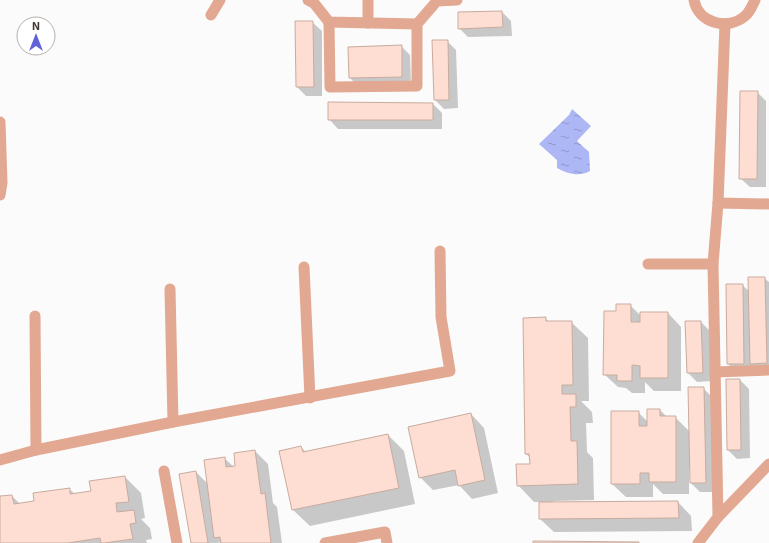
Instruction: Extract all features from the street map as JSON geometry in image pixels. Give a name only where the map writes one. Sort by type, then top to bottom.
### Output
[{"type":"street","points":[[211,15],[220,0]]},
{"type":"street","points":[[308,0],[314,3],[329,22],[330,87],[417,86],[417,24],[437,1],[457,0]]},
{"type":"street","points":[[368,0],[368,23]]},
{"type":"street","points":[[694,0],[699,12],[706,19],[715,23],[725,24],[736,22],[745,16],[755,0]]},
{"type":"street","points":[[329,22],[417,24]]},
{"type":"street","points":[[718,517],[713,264],[718,203],[725,24]]},
{"type":"street","points":[[0,122],[2,182],[0,195]]},
{"type":"street","points":[[718,203],[769,204]]},
{"type":"street","points":[[0,460],[36,450],[173,422],[310,398],[450,371],[441,317],[440,251]]},
{"type":"street","points":[[648,264],[713,264]]},
{"type":"street","points":[[304,267],[310,398]]},
{"type":"street","points":[[170,289],[173,422]]},
{"type":"street","points":[[35,316],[36,450]]},
{"type":"street","points":[[715,372],[769,370]]},
{"type":"street","points":[[698,543],[718,517],[769,464]]},
{"type":"street","points":[[164,471],[177,543]]},
{"type":"street","points":[[325,543],[385,532],[387,543]]},
{"type":"water","points":[[572,109],[591,126],[577,141],[589,152],[590,171],[582,174],[569,173],[557,168],[557,160],[539,144],[569,115]]},
{"type":"building","points":[[502,11],[503,27],[458,29],[458,12]]},
{"type":"building","points":[[295,21],[313,21],[314,87],[296,87]]},
{"type":"building","points":[[432,40],[448,40],[449,100],[434,100]]},
{"type":"building","points":[[402,45],[402,77],[349,78],[348,47]]},
{"type":"building","points":[[740,91],[758,91],[757,179],[739,179]]},
{"type":"building","points":[[328,102],[433,103],[433,120],[328,120]]},
{"type":"building","points":[[748,277],[765,277],[767,363],[750,364]]},
{"type":"building","points":[[726,284],[743,284],[744,364],[727,364]]},
{"type":"building","points":[[616,304],[631,304],[631,322],[640,322],[640,312],[668,312],[668,378],[640,378],[640,366],[632,365],[632,381],[617,381],[617,375],[603,375],[604,311],[616,311]]},
{"type":"building","points":[[546,317],[546,321],[572,321],[573,385],[562,385],[562,394],[576,394],[576,407],[570,407],[571,441],[577,441],[578,484],[517,486],[516,464],[530,464],[529,454],[525,454],[523,318]]},
{"type":"building","points":[[685,321],[701,321],[703,373],[687,373]]},
{"type":"building","points":[[726,379],[740,379],[741,450],[727,450]]},
{"type":"building","points":[[688,387],[704,387],[706,483],[690,483]]},
{"type":"building","points":[[647,409],[660,409],[660,416],[676,416],[676,482],[649,482],[649,473],[640,473],[640,484],[611,484],[611,411],[639,411],[639,426],[647,426]]},
{"type":"building","points":[[471,413],[485,480],[458,486],[455,470],[419,478],[408,427]]},
{"type":"building","points":[[388,434],[399,488],[292,510],[279,451],[301,446],[303,452]]},
{"type":"building","points":[[255,450],[261,494],[265,493],[271,543],[221,543],[220,537],[214,538],[204,460],[225,457],[226,467],[235,466],[234,453]]},
{"type":"building","points":[[196,471],[208,543],[191,543],[179,474]]},
{"type":"building","points":[[125,476],[129,502],[116,503],[117,512],[134,510],[136,523],[130,524],[133,539],[104,543],[101,543],[100,538],[68,543],[0,543],[0,496],[12,495],[14,504],[34,501],[33,493],[70,488],[70,494],[91,491],[89,481]]},
{"type":"building","points":[[678,501],[679,518],[539,519],[539,502]]},
{"type":"building","points":[[533,541],[639,542],[639,543],[533,543]]}]
